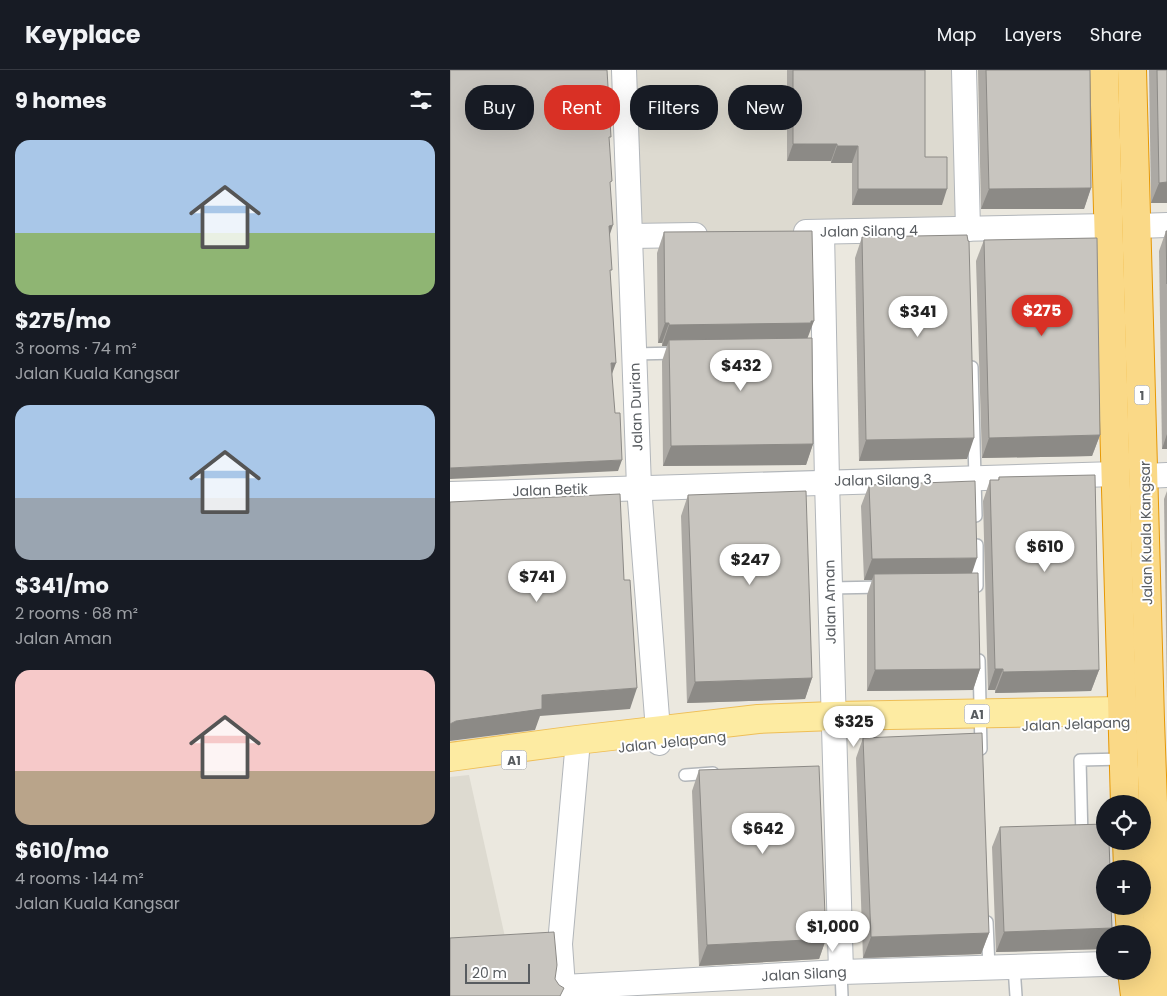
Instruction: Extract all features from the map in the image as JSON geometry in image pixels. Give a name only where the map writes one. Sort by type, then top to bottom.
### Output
[{"type":"highway","name":"Jalan Kuala Kangsar","points":[[1104,70],[1125,795]]},
{"type":"highway","name":"Jalan Kuala Kangsar","points":[[1132,70],[1137,226],[1156,475],[1159,720],[1151,935]]},
{"type":"highway","name":"Jalan Kuala Kangsar","points":[[1151,965],[1160,996]]},
{"type":"highway","points":[[1133,980],[1134,996]]},
{"type":"main road","name":"Jalan Jelapang","points":[[450,770],[577,752],[758,719],[834,723],[1122,718],[1159,720]]},
{"type":"main road","name":"Jalan Jelapang","points":[[450,757],[658,737]]},
{"type":"street","name":"Jalan Durian","points":[[624,70],[634,354],[645,487],[658,737]]},
{"type":"street","points":[[964,70],[969,234]]},
{"type":"street","points":[[1137,226],[1167,225]]},
{"type":"street","name":"Jalan Silang 4","points":[[783,232],[969,234],[1109,226]]},
{"type":"street","name":"Jalan Aman","points":[[822,232],[819,351],[827,481],[834,723],[830,768],[841,972]]},
{"type":"street","points":[[630,236],[716,234]]},
{"type":"street","name":"Jalan Silang 3","points":[[645,487],[1116,474]]},
{"type":"street","name":"Jalan Betik","points":[[450,494],[645,487]]},
{"type":"street","points":[[562,992],[560,944],[577,752]]},
{"type":"street","name":"Jalan Silang","points":[[562,992],[841,972],[1096,964]]},
{"type":"lane","points":[[634,354],[690,353]]},
{"type":"lane","points":[[972,358],[976,478],[974,589]]},
{"type":"lane","points":[[830,588],[898,587]]},
{"type":"lane","points":[[978,645],[981,764]]},
{"type":"lane","points":[[1096,837],[1082,838],[1080,760],[1123,759]]},
{"type":"lane","points":[[684,775],[722,773]]},
{"type":"lane","points":[[987,909],[989,968]]},
{"type":"lane","points":[[1014,966],[1016,996]]},
{"type":"lane","points":[[841,972],[842,996]]},
{"type":"shaded area","points":[[624,70],[965,70],[968,229],[630,236]]},
{"type":"shaded area","points":[[469,775],[509,955],[450,958],[450,777]]},
{"type":"building","points":[[450,70],[607,70],[608,85],[544,85],[544,130],[611,130],[611,137],[609,137],[612,181],[610,182],[613,225],[609,226],[612,270],[610,270],[616,363],[611,363],[615,413],[620,413],[622,460],[450,468]]},
{"type":"building","points":[[793,70],[925,70],[925,157],[947,157],[947,189],[858,189],[858,146],[793,144],[793,130],[802,130],[802,85],[793,85]]},
{"type":"building","points":[[986,70],[1090,70],[1091,188],[989,189]]},
{"type":"building","points":[[1157,70],[1167,70],[1167,182],[1159,183]]},
{"type":"building","points":[[812,231],[814,321],[811,321],[811,323],[669,325],[669,323],[665,323],[664,232]]},
{"type":"building","points":[[1166,231],[1167,231],[1167,284]]},
{"type":"building","points":[[967,235],[969,241],[974,438],[866,440],[862,237]]},
{"type":"building","points":[[1097,238],[1100,435],[989,438],[984,240]]},
{"type":"building","points":[[812,338],[813,444],[671,446],[669,340]]},
{"type":"building","points":[[1095,475],[1099,670],[1003,672],[1003,669],[995,669],[990,480],[999,480],[999,477]]},
{"type":"building","points":[[975,481],[977,558],[872,559],[869,485]]},
{"type":"building","points":[[806,491],[812,678],[695,682],[688,495]]},
{"type":"building","points":[[620,494],[624,580],[630,580],[637,688],[542,695],[542,709],[456,721],[450,724],[450,502]]},
{"type":"building","points":[[978,573],[980,669],[875,670],[874,574]]},
{"type":"building","points":[[982,733],[989,933],[871,937],[863,738]]},
{"type":"building","points":[[819,766],[826,939],[707,945],[699,770]]},
{"type":"building","points":[[1096,824],[1096,850],[1109,850],[1110,860],[1096,860],[1096,915],[1111,915],[1112,925],[1096,925],[1096,929],[1004,932],[1000,827]]},
{"type":"building","points":[[554,932],[557,965],[555,979],[564,988],[560,996],[450,996],[450,938]]}]
